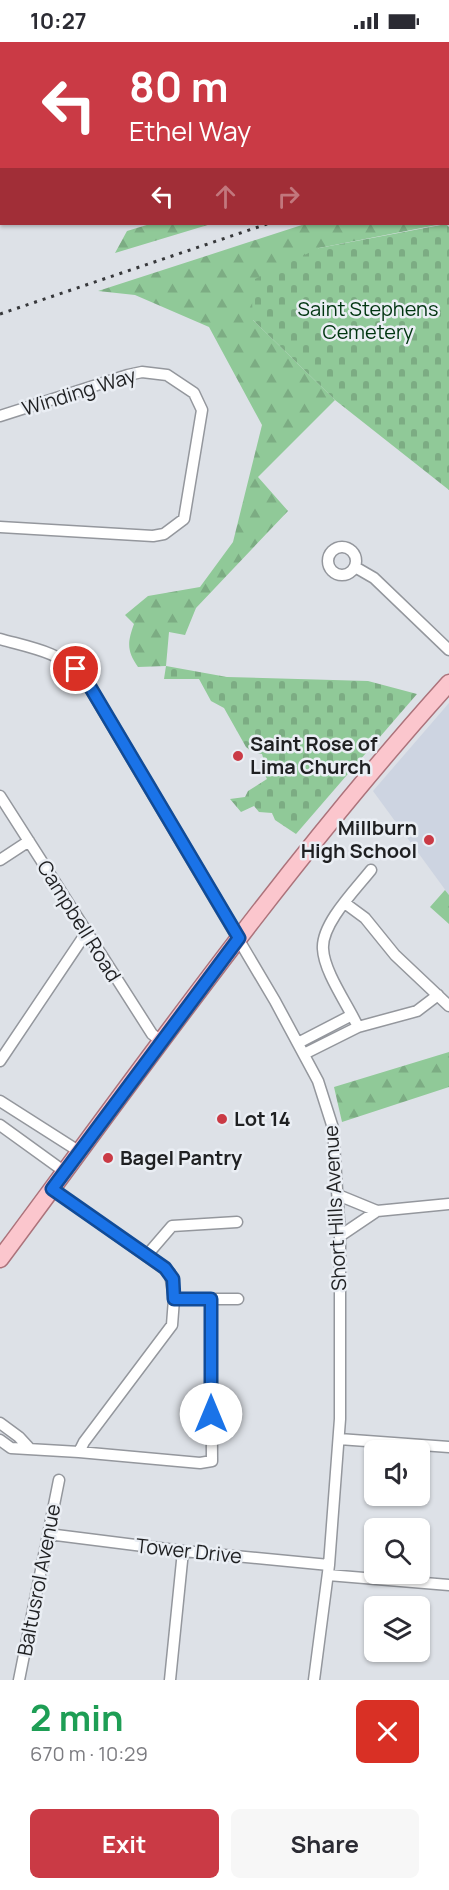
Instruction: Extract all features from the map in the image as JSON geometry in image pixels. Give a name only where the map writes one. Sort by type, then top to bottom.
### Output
[{"type":"main road","points":[[0,1260],[239,938],[354,792],[449,683]]},
{"type":"street","name":"Winding Way","points":[[0,416],[142,372],[167,375],[194,393],[202,410],[184,519],[164,534],[153,536],[0,527]]},
{"type":"street","points":[[355,567],[374,578],[449,650]]},
{"type":"street","name":"Short Hills Avenue","points":[[0,639],[62,659],[82,675],[239,938],[301,1048],[325,1099],[333,1128],[340,1236],[339,1438],[328,1570],[314,1680]]},
{"type":"street","name":"Campbell Road","points":[[0,796],[152,1034],[162,1042]]},
{"type":"street","points":[[0,860],[28,841]]},
{"type":"street","points":[[358,1027],[329,969],[323,949],[330,925],[371,870]]},
{"type":"street","points":[[346,904],[365,918],[395,955],[449,1006]]},
{"type":"street","points":[[0,1061],[86,933]]},
{"type":"street","points":[[301,1048],[358,1027],[417,1011],[438,995]]},
{"type":"street","points":[[301,1048],[352,1015]]},
{"type":"street","points":[[0,1101],[80,1152]]},
{"type":"street","points":[[0,1125],[65,1172]]},
{"type":"street","points":[[52,1189],[147,1255],[170,1274],[174,1299],[172,1325],[84,1442],[79,1452]]},
{"type":"street","points":[[338,1195],[377,1211],[449,1204]]},
{"type":"street","points":[[340,1236],[377,1211]]},
{"type":"street","points":[[147,1255],[172,1226],[237,1222]]},
{"type":"street","points":[[174,1299],[238,1299]]},
{"type":"street","points":[[0,1440],[11,1448],[200,1463],[212,1461],[211,1299]]},
{"type":"street","points":[[0,1423],[19,1437],[30,1449]]},
{"type":"street","points":[[339,1438],[449,1447]]},
{"type":"street","name":"Baltusrol Avenue","points":[[19,1680],[58,1480]]},
{"type":"street","name":"Tower Drive","points":[[48,1534],[449,1585]]},
{"type":"street","points":[[170,1680],[183,1551]]},
{"type":"shaded area","name":"Millburn High School","points":[[449,703],[449,895],[373,791]]},
{"type":"green space","points":[[147,225],[208,225],[115,253],[127,231]]},
{"type":"green space","points":[[302,225],[437,225],[319,248],[253,320],[335,400],[258,477],[288,511],[196,608],[185,635],[169,632],[166,666],[138,667],[129,647],[134,624],[125,615],[148,596],[200,587],[233,542],[262,425],[209,327],[135,295],[98,291]]},
{"type":"green space","name":"Saint Stephens Cemetery","points":[[441,225],[449,227],[449,490],[335,400],[253,320],[251,281],[319,248]]},
{"type":"green space","points":[[166,666],[227,677],[368,681],[417,694],[296,834],[275,820],[272,813],[259,812],[254,806],[241,812],[230,799],[245,797],[248,791],[267,779],[262,769],[265,764],[262,754],[252,752],[246,747],[224,708],[211,701],[199,679],[164,679]]},
{"type":"green space","points":[[445,890],[449,895],[449,924],[430,907]]},
{"type":"green space","points":[[449,1052],[449,1087],[342,1122],[334,1087]]},
{"type":"railway","points":[[0,314],[264,225]]},
{"type":"place","name":"Saint Rose of Lima Church","points":[[238,756]]},
{"type":"place","name":"Millburn High School","points":[[429,840]]},
{"type":"place","name":"Lot 14","points":[[222,1119]]},
{"type":"place","name":"Bagel Pantry","points":[[108,1158]]},
{"type":"route","points":[[76,669],[89,685],[239,938],[52,1189],[165,1268],[173,1279],[174,1299],[211,1299],[211,1414]]}]
